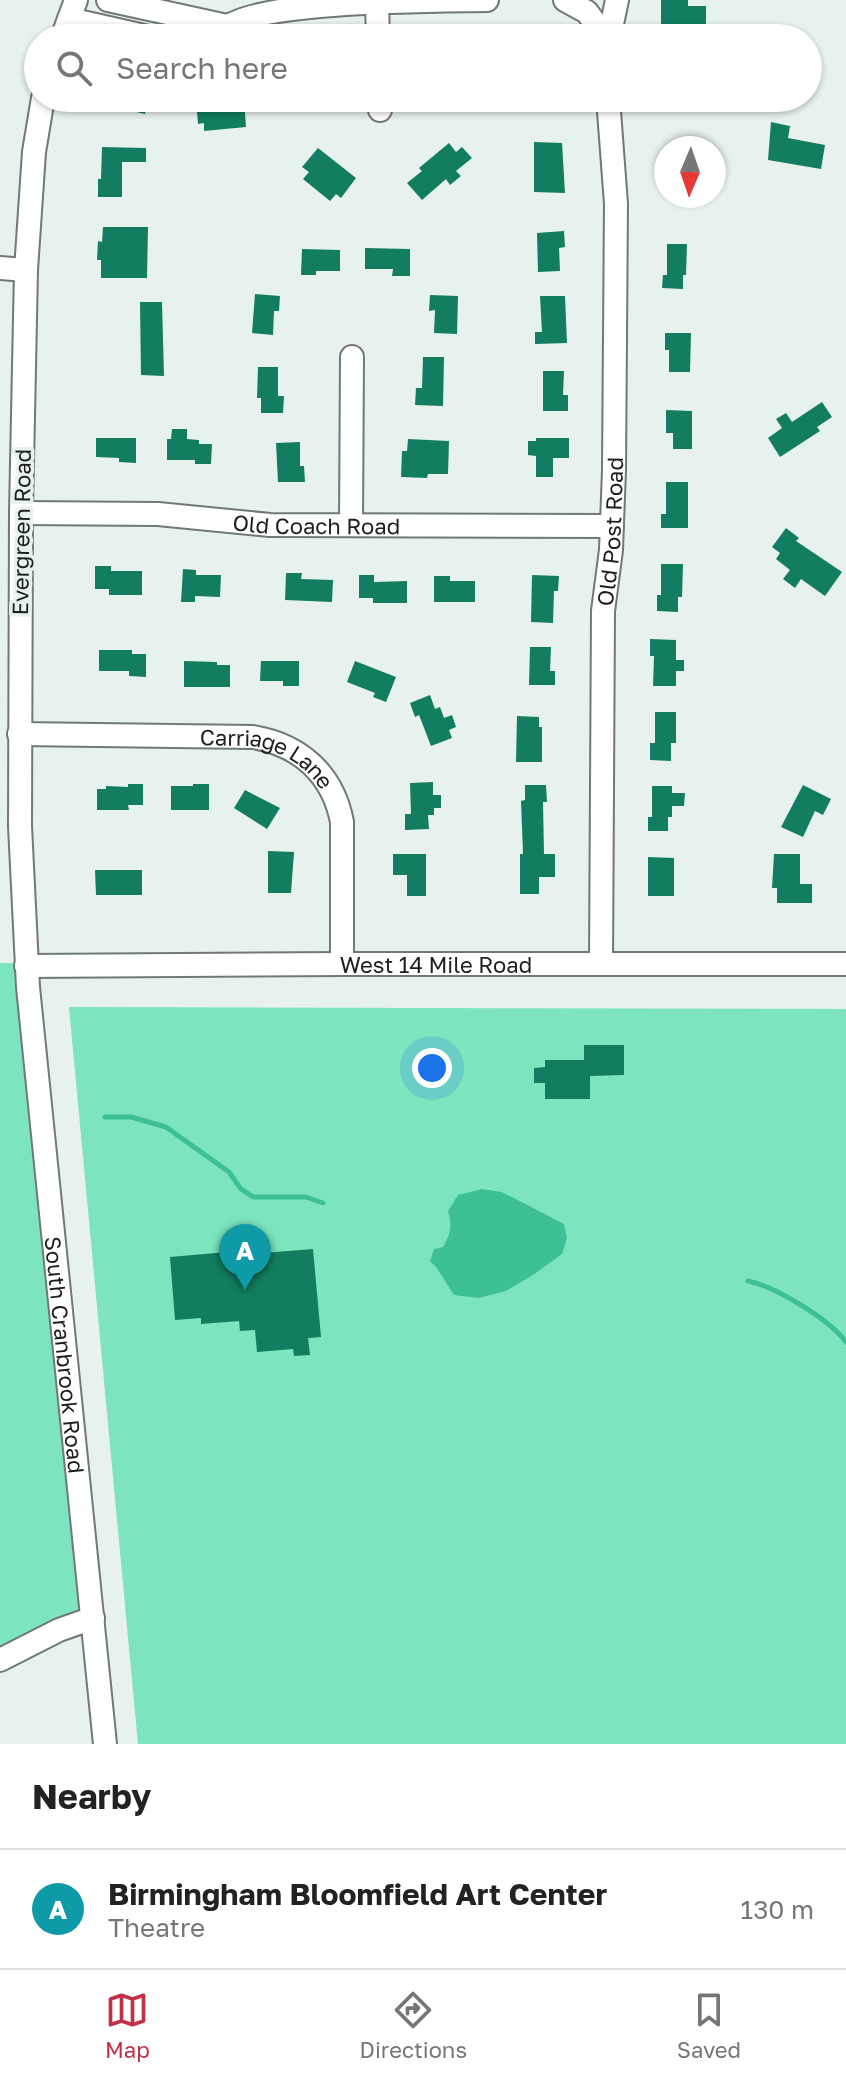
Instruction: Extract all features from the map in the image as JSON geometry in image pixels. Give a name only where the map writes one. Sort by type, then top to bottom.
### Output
[{"type":"street","points":[[108,0],[194,24]]},
{"type":"street","points":[[241,24],[265,13],[290,7],[487,0]]},
{"type":"street","points":[[565,0],[577,4],[597,24]]},
{"type":"street","points":[[611,24],[617,0]]},
{"type":"street","points":[[377,3],[378,24]]},
{"type":"street","points":[[69,19],[91,24]]},
{"type":"street","name":"Evergreen Road","points":[[26,966],[20,826],[21,513],[26,270],[34,152],[41,112]]},
{"type":"street","name":"Old Post Road","points":[[601,963],[603,624],[612,526],[616,204],[609,112]]},
{"type":"street","points":[[0,268],[26,270]]},
{"type":"street","points":[[351,525],[352,357]]},
{"type":"street","name":"Old Coach Road","points":[[21,513],[158,514],[270,525],[612,526]]},
{"type":"street","name":"Carriage Lane","points":[[19,734],[253,737],[297,752],[319,770],[339,808],[343,836],[342,964]]},
{"type":"street","name":"West 14 Mile Road","points":[[26,966],[846,964]]},
{"type":"street","name":"South Cranbrook Road","points":[[26,966],[105,1744]]},
{"type":"street","points":[[0,1660],[59,1630],[93,1618]]},
{"type":"shaded area","points":[[0,963],[22,963],[84,1619],[0,1663]]},
{"type":"shaded area","points":[[69,1007],[846,1009],[846,1744],[138,1744]]},
{"type":"shaded area","points":[[482,1189],[502,1192],[564,1224],[567,1238],[562,1254],[506,1291],[479,1298],[454,1295],[430,1261],[434,1249],[443,1247],[448,1238],[448,1211],[458,1195]]},
{"type":"building","points":[[661,0],[688,0],[688,6],[706,6],[706,24],[661,24]]},
{"type":"building","points":[[197,112],[245,112],[246,127],[204,131],[204,123],[198,124]]},
{"type":"building","points":[[771,122],[790,126],[788,138],[825,145],[821,169],[768,160]]},
{"type":"building","points":[[534,142],[562,143],[565,193],[534,192]]},
{"type":"building","points":[[449,143],[456,152],[462,147],[472,158],[456,171],[461,176],[450,185],[446,179],[422,200],[407,183],[422,171],[419,168]]},
{"type":"building","points":[[102,147],[146,148],[146,162],[122,162],[122,197],[98,197]]},
{"type":"building","points":[[318,148],[356,178],[341,198],[336,194],[330,201],[303,179],[309,172],[302,167]]},
{"type":"building","points":[[103,227],[148,227],[147,278],[101,278],[101,260],[97,260],[98,241],[102,242]]},
{"type":"building","points":[[564,231],[565,247],[559,248],[560,271],[538,272],[537,233]]},
{"type":"building","points":[[667,244],[687,244],[683,289],[662,288],[663,275],[667,275]]},
{"type":"building","points":[[365,248],[410,249],[410,276],[392,276],[393,269],[365,269]]},
{"type":"building","points":[[302,249],[340,250],[340,271],[316,271],[316,275],[301,275]]},
{"type":"building","points":[[255,294],[280,296],[279,311],[274,311],[273,335],[252,333]]},
{"type":"building","points":[[430,295],[458,296],[457,334],[434,333],[435,310],[429,311]]},
{"type":"building","points":[[540,296],[565,296],[567,343],[535,344],[535,332],[542,332]]},
{"type":"building","points":[[140,302],[162,302],[164,376],[141,375]]},
{"type":"building","points":[[665,333],[691,333],[690,372],[669,372]]},
{"type":"building","points":[[423,357],[444,357],[443,406],[415,405],[416,388],[422,388]]},
{"type":"building","points":[[258,367],[278,367],[278,396],[284,396],[283,413],[261,413],[261,398],[257,398]]},
{"type":"building","points":[[543,371],[564,371],[563,395],[568,395],[568,411],[543,411]]},
{"type":"building","points":[[822,402],[832,417],[817,427],[820,431],[780,457],[768,438],[782,428],[776,419],[786,413],[792,422]]},
{"type":"building","points":[[666,410],[692,411],[692,449],[673,449],[673,433],[666,433]]},
{"type":"building","points":[[172,429],[187,429],[187,439],[199,440],[199,444],[212,444],[211,464],[195,464],[195,460],[167,460],[167,439],[171,439]]},
{"type":"building","points":[[96,438],[136,438],[136,463],[119,462],[119,458],[96,457]]},
{"type":"building","points":[[536,438],[569,438],[569,458],[553,458],[553,477],[536,477],[536,456],[528,455],[528,441],[536,441]]},
{"type":"building","points":[[408,439],[449,441],[448,474],[428,474],[427,478],[401,477],[402,451],[407,451]]},
{"type":"building","points":[[300,442],[300,466],[304,466],[305,482],[278,482],[276,443]]},
{"type":"building","points":[[666,482],[688,482],[688,528],[661,528],[661,514],[666,514]]},
{"type":"building","points":[[786,528],[799,538],[796,541],[842,572],[825,596],[801,579],[795,588],[783,579],[790,570],[776,559],[780,553],[772,547]]},
{"type":"building","points":[[661,564],[683,564],[682,597],[678,597],[678,612],[657,611],[657,595],[661,595]]},
{"type":"building","points":[[95,566],[111,566],[111,571],[142,571],[142,595],[109,595],[109,589],[95,589]]},
{"type":"building","points":[[183,569],[196,570],[196,575],[221,575],[220,597],[195,596],[195,602],[181,602]]},
{"type":"building","points":[[286,573],[302,573],[301,579],[333,580],[332,602],[285,600]]},
{"type":"building","points":[[359,575],[374,575],[374,582],[407,581],[407,603],[373,603],[373,598],[359,598]]},
{"type":"building","points":[[532,575],[559,576],[558,591],[554,591],[553,623],[531,622]]},
{"type":"building","points":[[434,576],[450,576],[450,581],[475,581],[475,602],[434,602]]},
{"type":"building","points":[[650,639],[676,640],[676,660],[684,660],[684,671],[676,671],[676,686],[653,686],[654,656],[650,656]]},
{"type":"building","points":[[530,647],[551,647],[550,671],[555,671],[555,685],[529,685]]},
{"type":"building","points":[[99,650],[132,650],[132,654],[146,654],[146,677],[129,676],[129,671],[99,671]]},
{"type":"building","points":[[184,661],[230,665],[230,687],[184,687]]},
{"type":"building","points":[[261,661],[299,661],[299,686],[283,686],[283,681],[260,681]]},
{"type":"building","points":[[355,661],[396,677],[386,702],[373,697],[375,693],[347,682]]},
{"type":"building","points":[[430,695],[435,709],[440,707],[444,718],[452,715],[456,727],[449,730],[452,738],[431,746],[419,715],[415,717],[410,703]]},
{"type":"building","points":[[655,712],[676,712],[676,743],[671,743],[671,761],[650,760],[650,743],[655,743]]},
{"type":"building","points":[[517,716],[539,717],[542,762],[516,762]]},
{"type":"building","points":[[433,782],[433,795],[441,795],[441,808],[434,808],[434,815],[428,815],[429,829],[405,830],[405,814],[411,814],[410,783]]},
{"type":"building","points":[[128,784],[143,784],[143,805],[128,805],[129,810],[97,810],[97,789],[106,789],[106,786],[128,787]]},
{"type":"building","points":[[209,784],[209,810],[171,810],[171,786]]},
{"type":"building","points":[[525,785],[546,785],[547,802],[543,802],[544,854],[555,854],[555,877],[539,877],[539,894],[520,894],[520,854],[523,854],[521,801],[525,800]]},
{"type":"building","points":[[803,785],[831,799],[823,815],[815,811],[803,837],[781,827]]},
{"type":"building","points":[[652,786],[672,786],[672,793],[685,793],[684,806],[672,806],[668,831],[648,831],[648,817],[652,817]]},
{"type":"building","points":[[245,790],[280,808],[267,829],[234,808]]},
{"type":"building","points":[[268,851],[294,852],[291,893],[268,893]]},
{"type":"building","points":[[393,854],[426,854],[426,896],[407,896],[407,875],[393,875]]},
{"type":"building","points":[[774,854],[800,854],[800,884],[812,884],[812,903],[777,903],[777,888],[772,888]]},
{"type":"building","points":[[648,857],[674,858],[674,896],[648,896]]},
{"type":"building","points":[[95,870],[142,870],[142,895],[96,895]]},
{"type":"building","points":[[584,1045],[624,1045],[624,1075],[590,1076],[590,1099],[545,1099],[545,1083],[534,1083],[534,1068],[545,1067],[545,1060],[584,1060]]},
{"type":"building","points":[[313,1249],[321,1337],[308,1338],[310,1355],[294,1356],[293,1349],[257,1352],[255,1330],[240,1331],[239,1321],[201,1324],[201,1318],[175,1320],[170,1257],[250,1250],[250,1254]]},
{"type":"waterway","points":[[105,1117],[131,1117],[166,1127],[229,1172],[241,1189],[253,1197],[306,1197],[323,1203]]},
{"type":"waterway","points":[[748,1281],[801,1305],[846,1342]]},
{"type":"place","name":"Birmingham Bloomfield Art Center","points":[[245,1290]]}]
